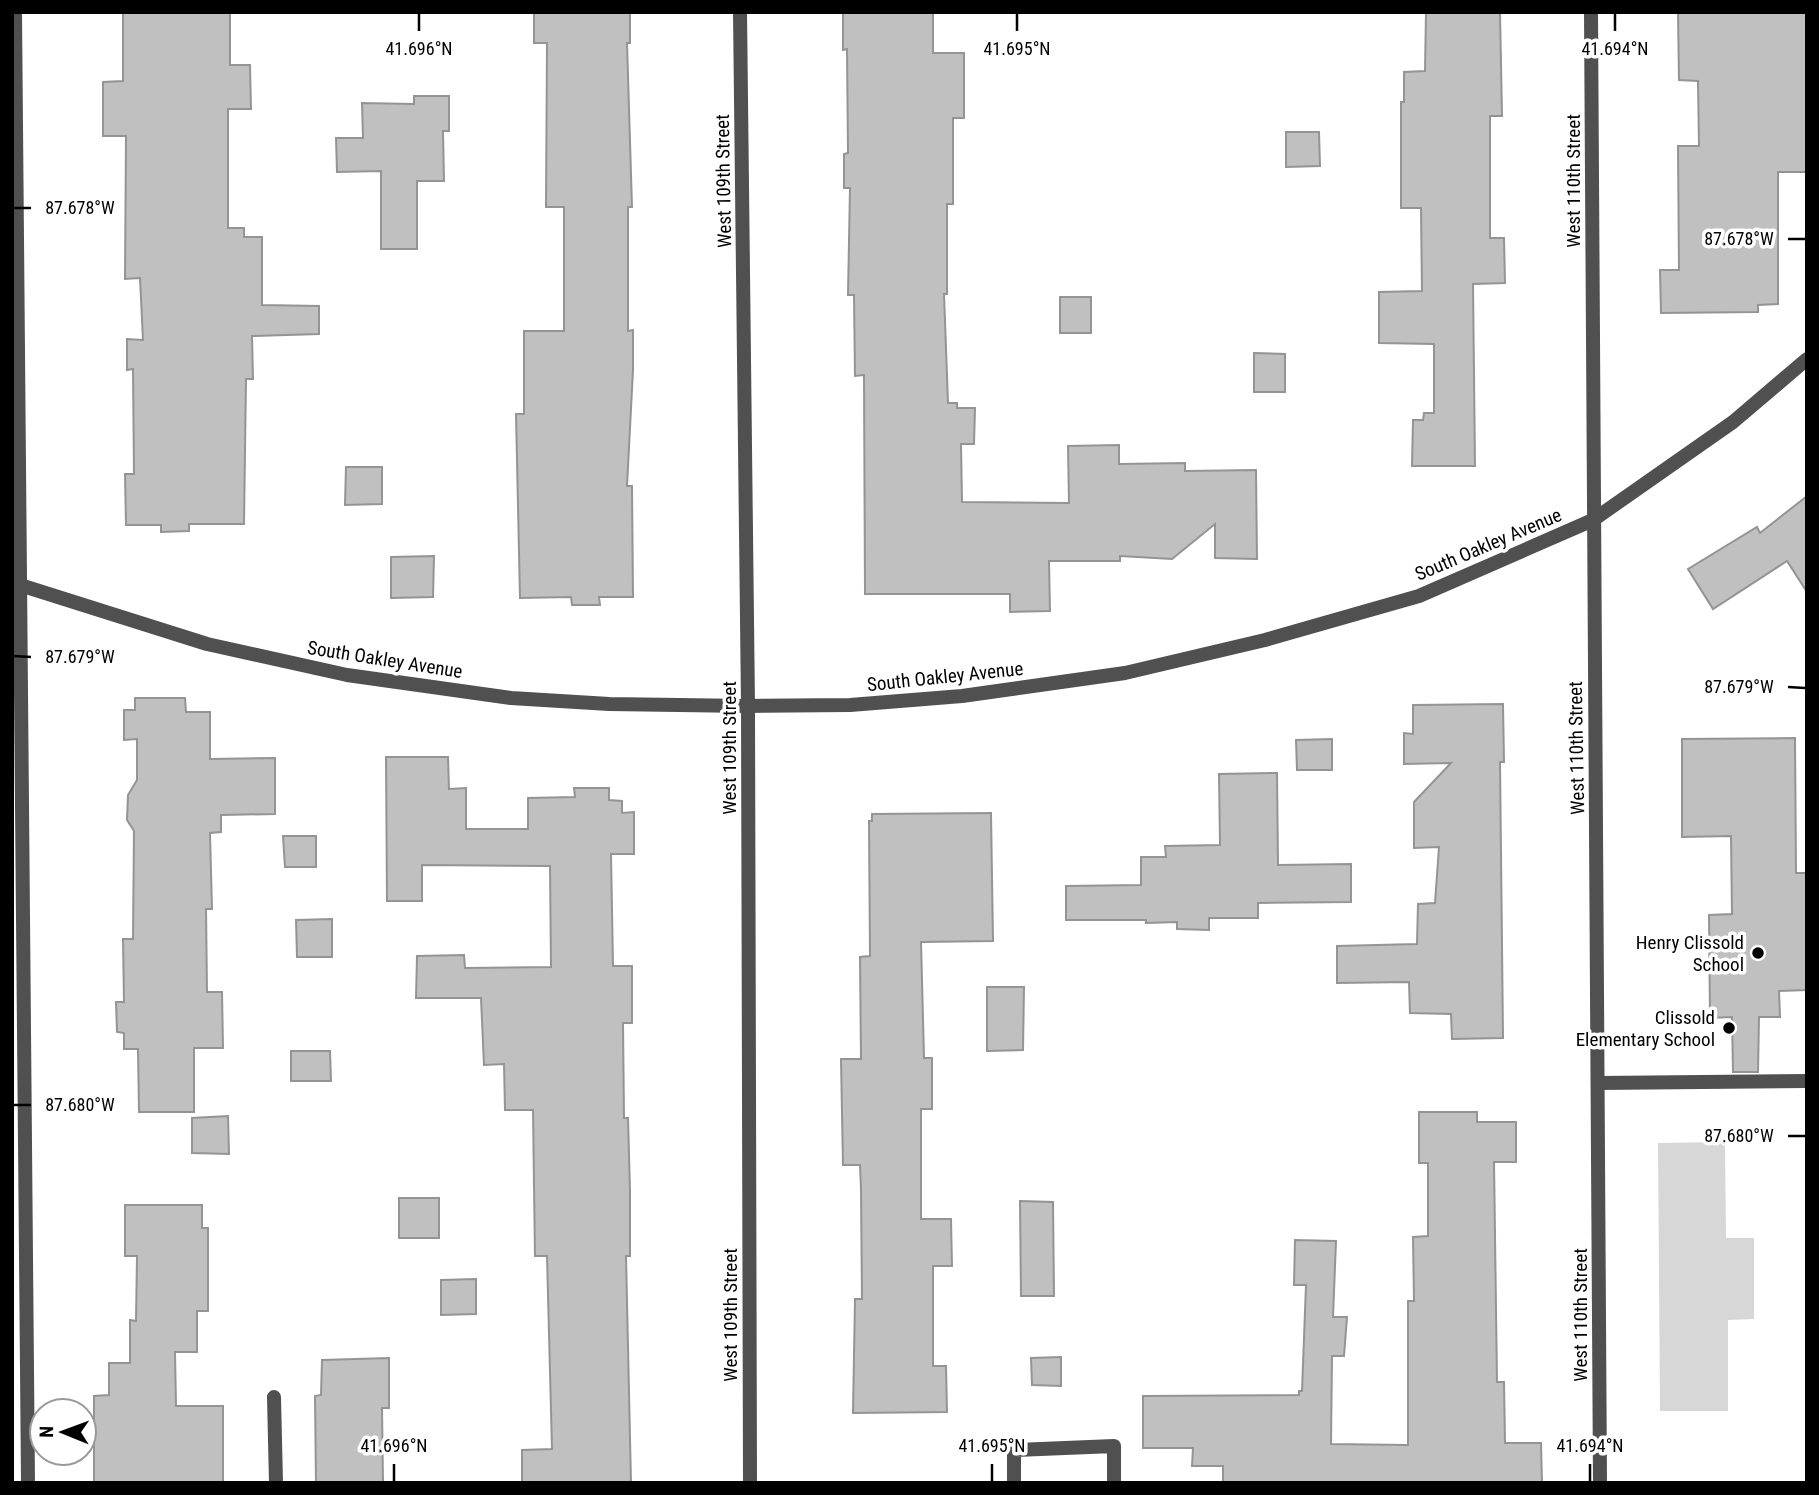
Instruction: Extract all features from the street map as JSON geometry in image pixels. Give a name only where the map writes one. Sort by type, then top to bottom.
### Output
[{"type":"street","points":[[15,12],[28,1483]]},
{"type":"street","name":"West 109th Street","points":[[740,12],[748,706],[750,1483]]},
{"type":"street","name":"West 110th Street","points":[[1591,12],[1600,1483]]},
{"type":"street","name":"South Oakley Avenue","points":[[20,585],[207,645],[347,675],[511,698],[609,704],[748,706],[850,705],[962,696],[1125,673],[1265,640],[1419,596],[1593,520],[1733,422],[1807,359]]},
{"type":"street","points":[[1598,1083],[1807,1082]]},
{"type":"street","points":[[274,1397],[276,1483]]},
{"type":"street","points":[[1014,1483],[1014,1450],[1114,1446],[1114,1483]]},
{"type":"shaded area","points":[[1725,1142],[1726,1238],[1754,1238],[1754,1319],[1728,1320],[1728,1411],[1660,1411],[1658,1143]]},
{"type":"building","points":[[123,12],[230,12],[230,65],[250,65],[251,109],[228,109],[228,228],[244,228],[244,237],[262,237],[262,305],[319,306],[319,334],[252,336],[253,379],[246,379],[244,524],[189,524],[189,531],[161,532],[161,525],[126,525],[125,474],[134,474],[133,369],[127,370],[127,339],[143,340],[140,278],[125,279],[126,136],[103,136],[103,82],[123,81]]},
{"type":"building","points":[[534,12],[630,12],[630,43],[627,43],[632,207],[628,207],[628,331],[633,330],[633,370],[627,486],[632,486],[633,597],[599,597],[600,605],[572,605],[571,597],[520,598],[516,414],[524,414],[524,331],[564,331],[564,207],[546,207],[547,43],[534,43]]},
{"type":"building","points":[[843,12],[933,12],[933,53],[964,53],[964,118],[953,118],[953,204],[947,204],[947,294],[944,294],[948,403],[957,403],[957,408],[975,408],[974,444],[961,444],[962,502],[1069,503],[1068,446],[1119,445],[1119,464],[1185,463],[1185,471],[1256,470],[1257,559],[1215,558],[1215,524],[1172,559],[1120,556],[1120,561],[1049,561],[1050,611],[1010,612],[1010,594],[865,594],[864,375],[855,376],[854,295],[848,295],[850,188],[844,188],[844,154],[848,153],[847,49],[843,50]]},
{"type":"building","points":[[1426,12],[1500,12],[1502,116],[1490,116],[1490,238],[1504,238],[1505,283],[1473,284],[1475,466],[1412,466],[1413,420],[1423,420],[1424,413],[1434,413],[1434,344],[1379,343],[1379,292],[1422,291],[1421,208],[1401,208],[1401,102],[1404,102],[1404,72],[1425,71]]},
{"type":"building","points":[[1678,12],[1807,12],[1807,172],[1778,172],[1778,304],[1758,305],[1758,312],[1661,313],[1660,270],[1679,270],[1678,146],[1699,146],[1698,81],[1679,80]]},
{"type":"building","points":[[414,96],[449,96],[449,131],[443,131],[444,181],[417,181],[417,249],[381,249],[381,171],[337,172],[336,138],[363,138],[362,103],[414,104]]},
{"type":"building","points":[[1286,132],[1319,132],[1320,166],[1286,167]]},
{"type":"building","points":[[1060,297],[1091,297],[1091,333],[1060,333]]},
{"type":"building","points":[[1254,353],[1285,354],[1285,392],[1254,392]]},
{"type":"building","points":[[346,467],[382,467],[382,504],[345,505]]},
{"type":"building","points":[[1807,496],[1807,592],[1787,561],[1713,609],[1688,569],[1757,527],[1760,533]]},
{"type":"building","points":[[434,556],[433,597],[391,598],[391,557]]},
{"type":"building","points":[[135,698],[185,698],[186,712],[210,712],[210,759],[275,758],[275,814],[221,815],[221,832],[210,833],[212,909],[206,909],[207,992],[222,992],[223,1048],[194,1048],[194,1112],[139,1112],[138,1049],[124,1049],[124,1033],[117,1032],[116,1002],[124,1002],[123,939],[133,939],[134,831],[127,820],[128,795],[137,780],[137,739],[124,740],[124,710],[135,710]]},
{"type":"building","points":[[1503,704],[1504,762],[1500,762],[1503,1038],[1452,1039],[1451,1014],[1410,1013],[1409,982],[1337,983],[1337,946],[1417,944],[1418,904],[1435,903],[1439,847],[1414,848],[1414,802],[1451,763],[1404,764],[1404,733],[1413,734],[1413,705]]},
{"type":"building","points":[[1795,738],[1796,873],[1807,873],[1807,990],[1779,991],[1780,1017],[1759,1017],[1758,1072],[1733,1072],[1732,1017],[1710,1018],[1709,915],[1732,914],[1731,836],[1682,837],[1682,739]]},
{"type":"building","points":[[1332,739],[1332,770],[1297,770],[1296,740]]},
{"type":"building","points":[[386,757],[448,757],[449,789],[466,788],[466,829],[528,829],[528,798],[575,797],[574,788],[609,788],[609,800],[622,801],[622,813],[634,812],[634,854],[611,854],[613,966],[632,966],[632,1023],[623,1023],[624,1118],[628,1118],[630,1191],[630,1256],[626,1256],[631,1483],[522,1483],[522,1450],[552,1449],[547,1256],[535,1256],[533,1110],[505,1110],[504,1064],[484,1065],[481,998],[416,998],[417,956],[464,955],[465,968],[551,967],[550,866],[422,865],[422,901],[387,901]]},
{"type":"building","points":[[1277,773],[1278,865],[1351,864],[1351,902],[1258,903],[1258,918],[1209,918],[1209,930],[1177,929],[1177,922],[1066,920],[1066,886],[1141,885],[1141,857],[1166,857],[1165,846],[1220,845],[1219,774]]},
{"type":"building","points":[[991,813],[993,941],[921,942],[924,1058],[932,1058],[932,1109],[921,1109],[921,1219],[951,1219],[952,1266],[933,1266],[933,1366],[946,1366],[947,1412],[853,1413],[855,1299],[862,1299],[861,1189],[860,1165],[843,1165],[841,1059],[861,1059],[860,957],[870,956],[869,821],[872,821],[872,814]]},
{"type":"building","points":[[283,836],[316,836],[316,867],[285,867]]},
{"type":"building","points":[[332,919],[332,957],[297,957],[296,920]]},
{"type":"building","points":[[987,987],[1024,987],[1023,1050],[987,1051]]},
{"type":"building","points":[[291,1051],[330,1051],[331,1081],[291,1081]]},
{"type":"building","points":[[1419,1112],[1477,1112],[1477,1122],[1516,1122],[1516,1162],[1494,1162],[1497,1382],[1504,1382],[1505,1443],[1541,1443],[1542,1483],[1223,1483],[1223,1466],[1192,1466],[1193,1448],[1143,1448],[1143,1396],[1299,1395],[1299,1391],[1302,1391],[1306,1285],[1294,1285],[1295,1240],[1336,1241],[1333,1317],[1347,1317],[1344,1356],[1332,1356],[1331,1444],[1408,1445],[1408,1301],[1414,1301],[1413,1237],[1428,1236],[1428,1163],[1419,1163]]},
{"type":"building","points":[[228,1116],[229,1154],[192,1153],[192,1118]]},
{"type":"building","points":[[399,1198],[439,1198],[439,1238],[399,1238]]},
{"type":"building","points":[[1020,1201],[1053,1202],[1054,1296],[1021,1296]]},
{"type":"building","points":[[125,1205],[202,1205],[202,1228],[208,1228],[208,1311],[197,1311],[197,1352],[175,1352],[176,1406],[223,1406],[223,1483],[94,1483],[94,1467],[98,1467],[98,1397],[94,1396],[109,1395],[109,1363],[130,1363],[130,1320],[136,1321],[137,1256],[125,1256]]},
{"type":"building","points":[[476,1279],[476,1314],[441,1315],[441,1280]]},
{"type":"building","points":[[1061,1357],[1061,1386],[1032,1385],[1031,1358]]},
{"type":"building","points":[[389,1358],[389,1408],[382,1408],[383,1483],[316,1483],[315,1396],[321,1395],[322,1360]]},
{"type":"place","name":"Henry Clissold School","points":[[1758,953]]},
{"type":"place","name":"Clissold Elementary School","points":[[1729,1028]]}]
